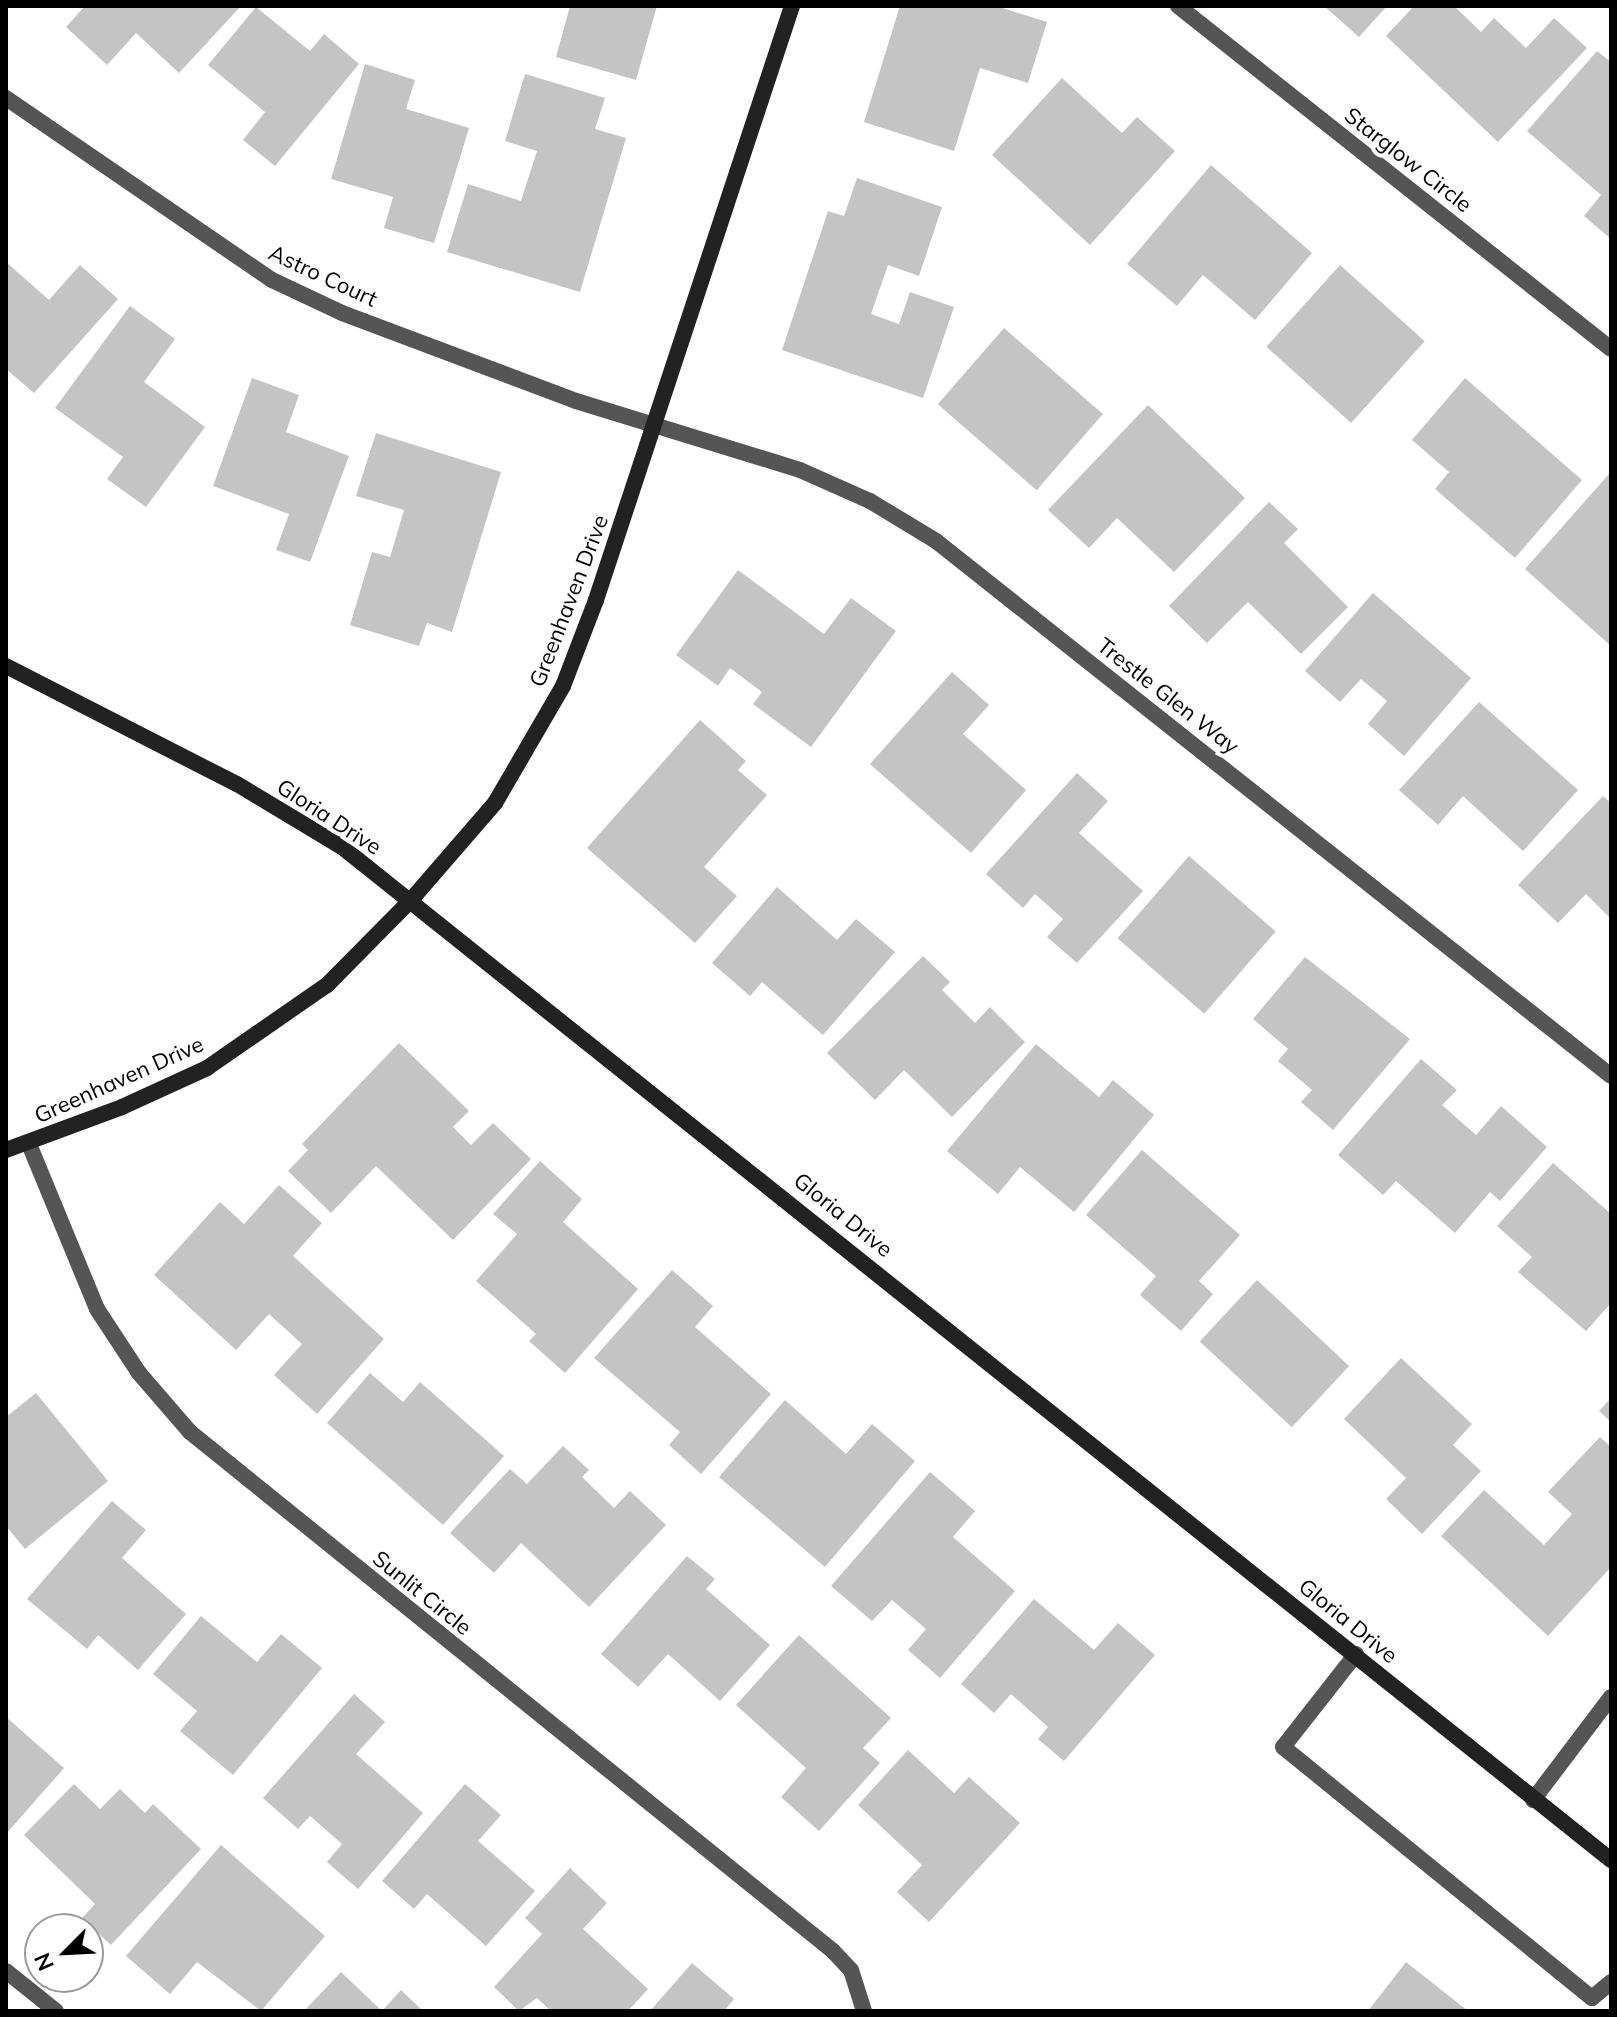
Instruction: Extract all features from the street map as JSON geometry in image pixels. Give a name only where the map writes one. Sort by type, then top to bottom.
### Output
[{"type":"street","name":"Greenhaven Drive","points":[[6,1150],[29,1144],[207,1068],[327,985],[411,900],[495,803],[563,686],[655,426],[792,6]]},
{"type":"street","name":"Starglow Circle","points":[[1178,6],[1611,349]]},
{"type":"street","name":"Astro Court","points":[[6,98],[196,232],[272,280],[342,313],[655,426]]},
{"type":"street","name":"Trestle Glen Way","points":[[655,426],[800,470],[870,501],[936,541],[1611,1076]]},
{"type":"street","name":"Gloria Drive","points":[[6,666],[237,784],[342,847],[1611,1860]]},
{"type":"street","name":"Sunlit Circle","points":[[29,1144],[97,1309],[139,1373],[190,1432],[833,1951],[851,1970],[864,2011]]},
{"type":"street","points":[[1356,1654],[1283,1747],[1592,1998],[1611,1982]]},
{"type":"street","points":[[1533,1800],[1611,1697]]},
{"type":"street","points":[[6,1971],[56,2011]]},
{"type":"building","points":[[85,6],[241,6],[179,73],[136,33],[107,65],[66,27]]},
{"type":"building","points":[[570,6],[657,6],[636,80],[556,57]]},
{"type":"building","points":[[900,6],[996,6],[1047,22],[1028,83],[980,68],[954,151],[864,122]]},
{"type":"building","points":[[1324,6],[1387,6],[1359,37]]},
{"type":"building","points":[[1414,6],[1454,6],[1481,32],[1494,18],[1526,48],[1554,18],[1587,48],[1498,142],[1386,36]]},
{"type":"building","points":[[256,7],[310,51],[324,34],[359,64],[275,166],[243,140],[265,112],[208,65]]},
{"type":"building","points":[[1597,51],[1611,62],[1611,239],[1584,216],[1601,195],[1527,131]]},
{"type":"building","points":[[365,64],[415,80],[406,109],[469,128],[434,243],[384,228],[393,197],[331,179]]},
{"type":"building","points":[[525,74],[605,98],[595,129],[626,138],[580,292],[447,252],[468,184],[521,201],[537,151],[505,141]]},
{"type":"building","points":[[1062,78],[1122,133],[1137,117],[1175,151],[1090,245],[992,155]]},
{"type":"building","points":[[1211,165],[1312,253],[1255,320],[1203,275],[1177,306],[1127,264]]},
{"type":"building","points":[[857,178],[942,207],[919,276],[888,265],[871,314],[899,324],[910,292],[954,307],[923,398],[782,350],[828,211],[844,216]]},
{"type":"building","points":[[6,262],[49,300],[80,265],[118,299],[34,393],[6,369]]},
{"type":"building","points":[[1340,265],[1425,341],[1351,423],[1266,347]]},
{"type":"building","points":[[130,306],[175,339],[144,382],[205,427],[146,507],[107,479],[123,457],[55,408]]},
{"type":"building","points":[[1004,328],[1103,414],[1037,490],[938,404]]},
{"type":"building","points":[[252,378],[299,395],[286,432],[349,456],[310,562],[276,550],[289,514],[213,486]]},
{"type":"building","points":[[1465,378],[1582,480],[1515,558],[1435,489],[1449,472],[1412,440]]},
{"type":"building","points":[[1148,405],[1245,498],[1174,572],[1117,518],[1089,548],[1048,510]]},
{"type":"building","points":[[376,433],[501,472],[452,632],[427,623],[419,646],[350,625],[372,552],[390,557],[404,510],[356,496]]},
{"type":"building","points":[[1611,475],[1611,646],[1525,569]]},
{"type":"building","points":[[1269,502],[1298,529],[1284,543],[1348,607],[1301,654],[1248,602],[1207,643],[1169,606]]},
{"type":"building","points":[[738,570],[824,634],[851,598],[896,631],[811,747],[753,704],[762,692],[730,668],[718,686],[676,655]]},
{"type":"building","points":[[1373,593],[1471,678],[1404,756],[1368,724],[1387,701],[1361,679],[1340,702],[1305,671]]},
{"type":"building","points":[[952,672],[989,705],[963,734],[1026,790],[971,853],[870,764]]},
{"type":"building","points":[[1479,702],[1578,790],[1523,851],[1463,796],[1438,825],[1399,790]]},
{"type":"building","points":[[700,720],[746,761],[738,770],[767,795],[704,867],[737,896],[695,943],[587,848]]},
{"type":"building","points":[[1077,773],[1108,801],[1079,833],[1143,891],[1077,963],[1047,937],[1063,919],[1035,894],[1023,908],[986,874]]},
{"type":"building","points":[[1603,796],[1611,803],[1611,919],[1586,894],[1558,923],[1518,885]]},
{"type":"building","points":[[1189,856],[1276,931],[1204,1014],[1117,938]]},
{"type":"building","points":[[777,887],[837,940],[856,919],[895,952],[823,1035],[762,982],[750,996],[712,963]]},
{"type":"building","points":[[923,956],[950,982],[942,990],[975,1023],[990,1007],[1025,1042],[952,1117],[904,1070],[875,1100],[827,1053]]},
{"type":"building","points":[[1305,957],[1410,1039],[1333,1130],[1301,1102],[1312,1090],[1278,1061],[1288,1049],[1253,1019]]},
{"type":"building","points":[[399,1043],[469,1111],[453,1127],[471,1145],[493,1123],[531,1159],[453,1240],[376,1166],[331,1213],[288,1171],[308,1150],[302,1144]]},
{"type":"building","points":[[1036,1044],[1099,1097],[1113,1080],[1154,1115],[1074,1212],[1020,1167],[998,1194],[947,1151]]},
{"type":"building","points":[[1421,1059],[1457,1090],[1442,1105],[1476,1135],[1501,1106],[1547,1147],[1500,1201],[1490,1192],[1455,1233],[1396,1181],[1383,1195],[1338,1155]]},
{"type":"building","points":[[1142,1150],[1240,1235],[1199,1281],[1213,1294],[1181,1331],[1140,1295],[1156,1276],[1086,1215]]},
{"type":"building","points":[[540,1161],[582,1199],[563,1222],[638,1289],[565,1373],[529,1341],[536,1334],[476,1281],[517,1234],[493,1214]]},
{"type":"building","points":[[1553,1163],[1611,1214],[1611,1303],[1586,1331],[1518,1272],[1532,1257],[1497,1226]]},
{"type":"building","points":[[279,1185],[322,1223],[293,1256],[384,1339],[317,1414],[274,1375],[302,1344],[269,1314],[236,1350],[154,1275],[220,1202],[244,1224]]},
{"type":"building","points":[[672,1270],[713,1306],[695,1327],[771,1394],[701,1474],[669,1445],[680,1432],[594,1358]]},
{"type":"building","points":[[1257,1280],[1349,1366],[1292,1427],[1200,1341]]},
{"type":"building","points":[[1401,1358],[1472,1424],[1453,1445],[1481,1471],[1422,1534],[1386,1499],[1406,1478],[1344,1419]]},
{"type":"building","points":[[370,1373],[403,1402],[420,1382],[504,1456],[443,1525],[327,1423]]},
{"type":"building","points":[[36,1393],[108,1481],[25,1549],[6,1526],[6,1417]]},
{"type":"building","points":[[1611,1398],[1611,1422],[1599,1411]]},
{"type":"building","points":[[785,1400],[846,1454],[872,1424],[915,1461],[825,1567],[719,1477]]},
{"type":"building","points":[[1600,1437],[1611,1447],[1611,1567],[1548,1636],[1441,1536],[1484,1490],[1544,1545],[1572,1514],[1548,1492]]},
{"type":"building","points":[[563,1446],[589,1470],[582,1477],[614,1508],[630,1491],[666,1525],[589,1607],[521,1543],[494,1573],[450,1533],[510,1469],[527,1484]]},
{"type":"building","points":[[930,1472],[975,1511],[953,1537],[1015,1591],[940,1678],[908,1650],[926,1629],[892,1600],[872,1621],[831,1586]]},
{"type":"building","points":[[112,1501],[146,1530],[122,1558],[186,1614],[138,1670],[98,1635],[87,1649],[27,1599]]},
{"type":"building","points":[[687,1556],[715,1579],[706,1589],[770,1645],[720,1701],[668,1654],[638,1687],[601,1654]]},
{"type":"building","points":[[1034,1599],[1094,1650],[1118,1623],[1155,1655],[1064,1761],[1038,1739],[1048,1727],[1011,1694],[994,1713],[961,1684]]},
{"type":"building","points":[[201,1616],[257,1662],[281,1634],[322,1668],[233,1775],[180,1731],[197,1711],[153,1674]]},
{"type":"building","points":[[799,1635],[891,1718],[863,1748],[880,1763],[819,1831],[781,1797],[806,1768],[736,1705]]},
{"type":"building","points":[[354,1694],[385,1722],[356,1754],[423,1813],[358,1889],[327,1862],[342,1844],[310,1816],[298,1829],[263,1798]]},
{"type":"building","points":[[6,1717],[64,1768],[6,1834]]},
{"type":"building","points":[[908,1750],[954,1793],[969,1777],[1020,1823],[929,1922],[897,1892],[922,1865],[858,1805]]},
{"type":"building","points":[[74,1784],[100,1809],[120,1789],[145,1813],[153,1804],[201,1849],[111,1945],[104,1938],[104,1913],[87,1913],[95,1904],[24,1835]]},
{"type":"building","points":[[465,1784],[501,1815],[478,1841],[535,1891],[486,1946],[427,1894],[414,1909],[382,1881]]},
{"type":"building","points":[[221,1845],[325,1936],[261,2011],[197,1962],[170,1994],[126,1956]]},
{"type":"building","points":[[570,1868],[607,1903],[583,1929],[648,1989],[628,2011],[551,2011],[537,1998],[519,2011],[494,1987],[542,1934],[525,1918]]},
{"type":"building","points":[[1406,1962],[1468,2011],[1368,2011]]},
{"type":"building","points":[[692,1963],[734,1999],[724,2011],[650,2011]]},
{"type":"building","points":[[341,1972],[382,2011],[304,2011]]},
{"type":"building","points":[[401,1990],[423,2011],[382,2011]]}]
